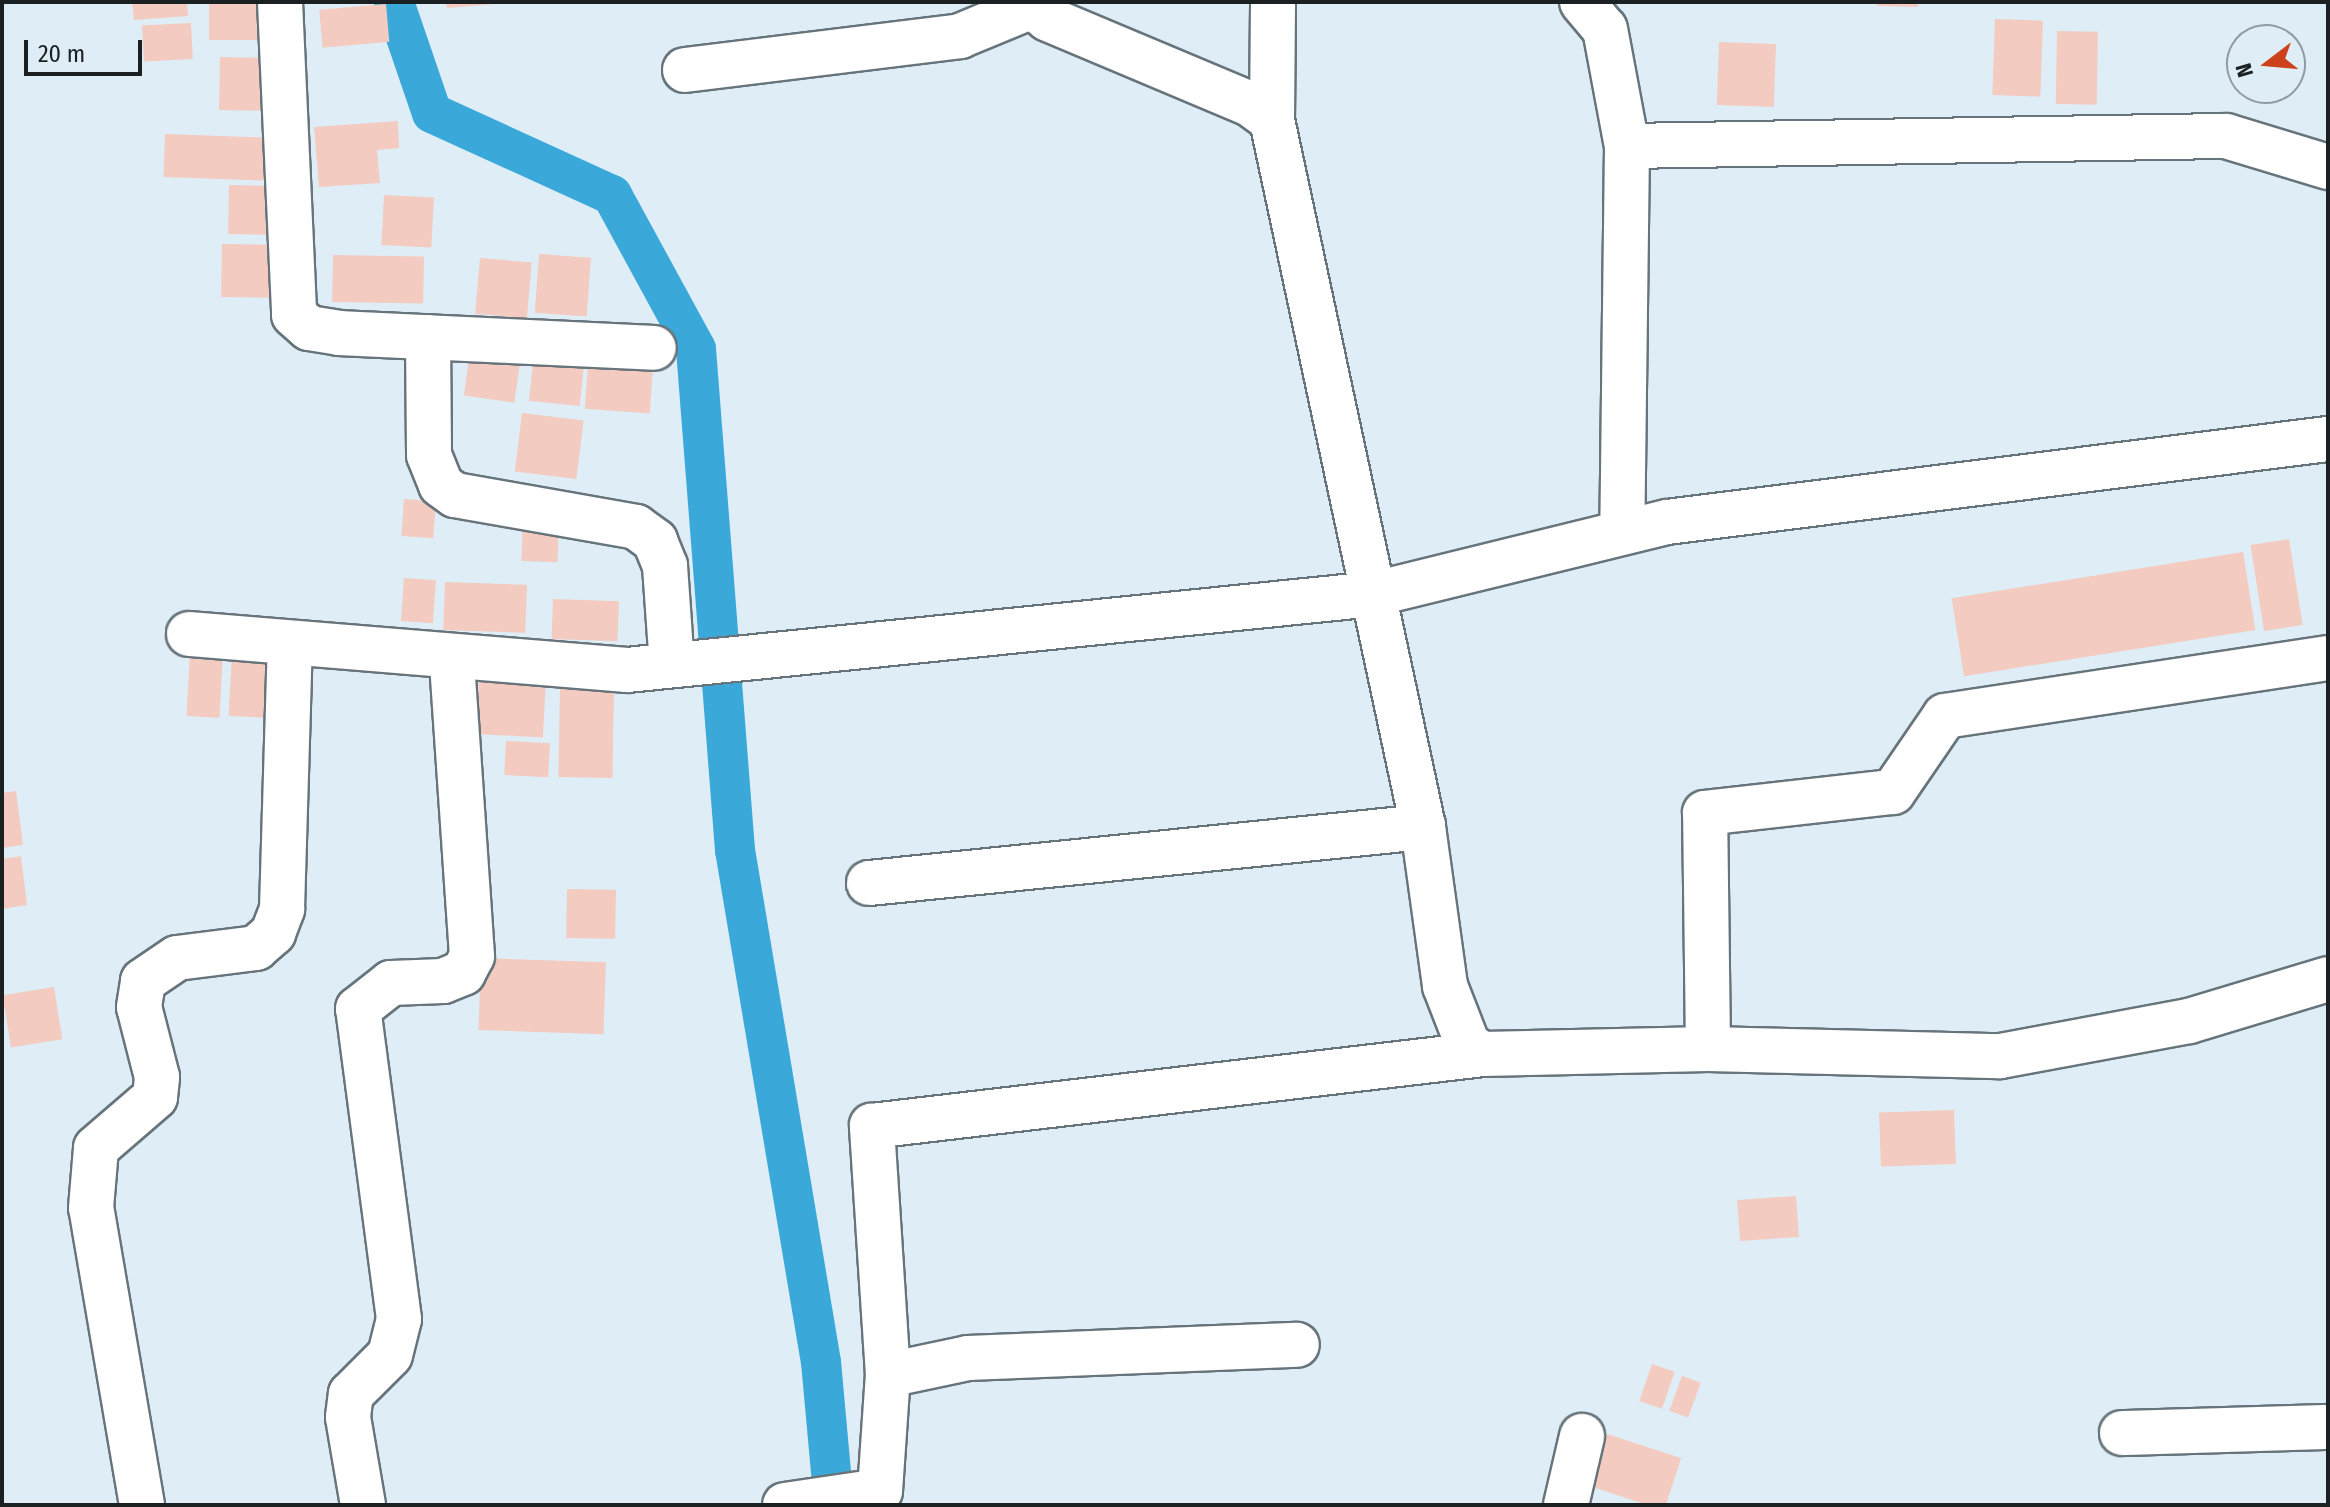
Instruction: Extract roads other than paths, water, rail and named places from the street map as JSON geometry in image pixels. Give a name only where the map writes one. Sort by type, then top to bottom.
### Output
[{"type":"street","points":[[280,2],[294,315],[309,328],[339,333],[654,348]]},
{"type":"street","points":[[1273,2],[1272,120],[1423,827],[1445,986],[1455,1021],[1483,1054]]},
{"type":"street","points":[[1582,2],[1605,29],[1627,146],[1622,532]]},
{"type":"street","points":[[685,70],[960,36],[1028,5],[1250,104],[1272,120]]},
{"type":"street","points":[[1627,146],[2226,136],[2328,167]]},
{"type":"street","points":[[428,337],[429,455],[441,485],[455,495],[636,527],[655,541],[706,662]]},
{"type":"street","points":[[189,634],[592,672],[706,662],[1374,594],[1622,532],[2328,439]]},
{"type":"street","points":[[142,1505],[91,1208],[96,1148],[155,1097],[157,1077],[139,1007],[143,981],[177,958],[256,948],[278,921],[290,644]]},
{"type":"street","points":[[1708,1049],[1705,813],[1893,792],[1945,716],[2328,658]]},
{"type":"street","points":[[363,1505],[348,1417],[351,1394],[395,1348],[399,1319],[358,1009],[391,983],[443,981],[463,973],[472,956],[452,660]]},
{"type":"street","points":[[869,883],[1423,827]]},
{"type":"street","points":[[818,1500],[880,1491],[888,1375],[872,1126],[1483,1054],[1708,1049],[2000,1056],[2189,1021],[2328,979]]},
{"type":"street","points":[[888,1375],[968,1358],[1297,1345]]},
{"type":"street","points":[[2122,1433],[2328,1427]]},
{"type":"street","points":[[1566,1505],[1582,1436]]},
{"type":"waterway","points":[[394,2],[432,113],[612,195],[696,349],[735,850],[821,1362],[834,1505]]}]
